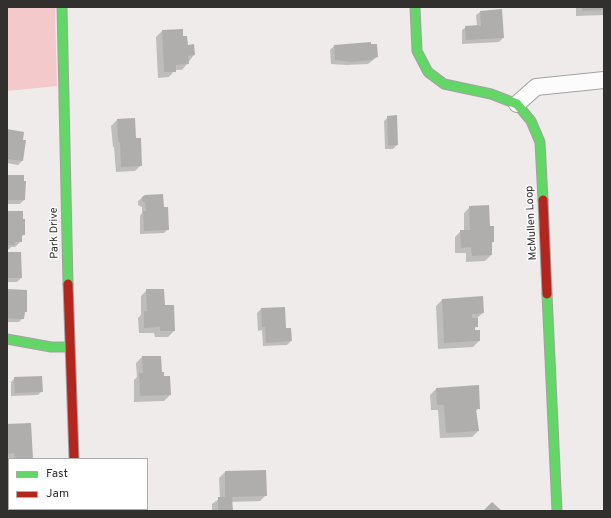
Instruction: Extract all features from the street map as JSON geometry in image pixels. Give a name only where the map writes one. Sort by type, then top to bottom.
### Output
[{"type":"street","name":"Park Drive","points":[[62,7],[69,347],[74,458]]},
{"type":"street","name":"McMullen Loop","points":[[415,7],[417,51],[428,72],[444,84],[491,94],[517,104],[531,121],[540,142],[557,511]]},
{"type":"street","points":[[517,104],[536,87],[604,80]]},
{"type":"street","points":[[7,339],[51,347],[69,347]]},
{"type":"shaded area","points":[[7,7],[55,7],[57,86],[7,91]]},
{"type":"building","points":[[582,7],[604,7],[604,10],[582,11]]},
{"type":"building","points":[[502,9],[504,38],[466,40],[465,26],[481,26],[480,11]]},
{"type":"building","points":[[183,29],[183,36],[187,36],[188,45],[194,44],[195,55],[188,56],[189,64],[176,65],[176,72],[164,72],[162,30]]},
{"type":"building","points":[[371,42],[371,44],[377,44],[378,57],[373,58],[373,60],[350,62],[335,60],[334,45]]},
{"type":"building","points":[[397,115],[398,145],[388,146],[387,116]]},
{"type":"building","points":[[135,118],[136,138],[141,138],[142,166],[121,167],[117,119]]},
{"type":"building","points":[[7,129],[24,132],[23,140],[26,140],[23,161],[7,159]]},
{"type":"building","points":[[7,175],[24,175],[24,181],[26,181],[25,200],[7,200]]},
{"type":"building","points":[[163,194],[164,207],[168,207],[169,230],[144,231],[143,211],[146,211],[145,203],[142,201],[142,197],[145,195]]},
{"type":"building","points":[[489,205],[490,226],[494,226],[492,255],[472,256],[471,247],[461,248],[460,230],[470,230],[469,206]]},
{"type":"building","points":[[7,211],[23,211],[23,219],[25,219],[25,235],[22,235],[22,242],[15,242],[15,245],[7,245]]},
{"type":"building","points":[[7,252],[21,252],[22,278],[7,278]]},
{"type":"building","points":[[8,289],[27,290],[27,312],[25,312],[24,319],[7,318]]},
{"type":"building","points":[[146,289],[164,289],[165,305],[174,305],[175,331],[160,331],[160,327],[144,328],[144,311],[147,311]]},
{"type":"building","points":[[483,296],[484,313],[472,314],[472,318],[478,318],[478,327],[475,327],[475,330],[480,330],[480,341],[444,343],[442,299]]},
{"type":"building","points":[[285,307],[286,328],[291,328],[292,341],[266,343],[265,327],[262,327],[261,308]]},
{"type":"building","points":[[142,356],[161,356],[162,372],[164,372],[164,376],[170,376],[171,395],[140,396],[139,373],[143,373]]},
{"type":"building","points":[[42,376],[43,392],[15,393],[14,377]]},
{"type":"building","points":[[479,385],[480,409],[476,409],[479,431],[446,433],[444,405],[437,405],[436,388]]},
{"type":"building","points":[[31,423],[33,458],[15,458],[14,453],[7,454],[7,424]]},
{"type":"building","points":[[266,470],[267,496],[232,497],[233,511],[218,511],[218,497],[225,497],[225,471]]},
{"type":"building","points":[[492,502],[502,511],[483,511]]},
{"type":"traffic: fast","points":[[62,7],[68,284]]},
{"type":"traffic: fast","points":[[415,7],[417,51],[428,72],[444,84],[491,94],[517,104],[531,121],[540,142],[543,200]]},
{"type":"traffic: fast","points":[[547,294],[557,511]]},
{"type":"traffic: fast","points":[[7,339],[51,347],[69,347]]},
{"type":"traffic: jam","points":[[543,200],[547,294]]},
{"type":"traffic: jam","points":[[68,284],[74,458]]}]
